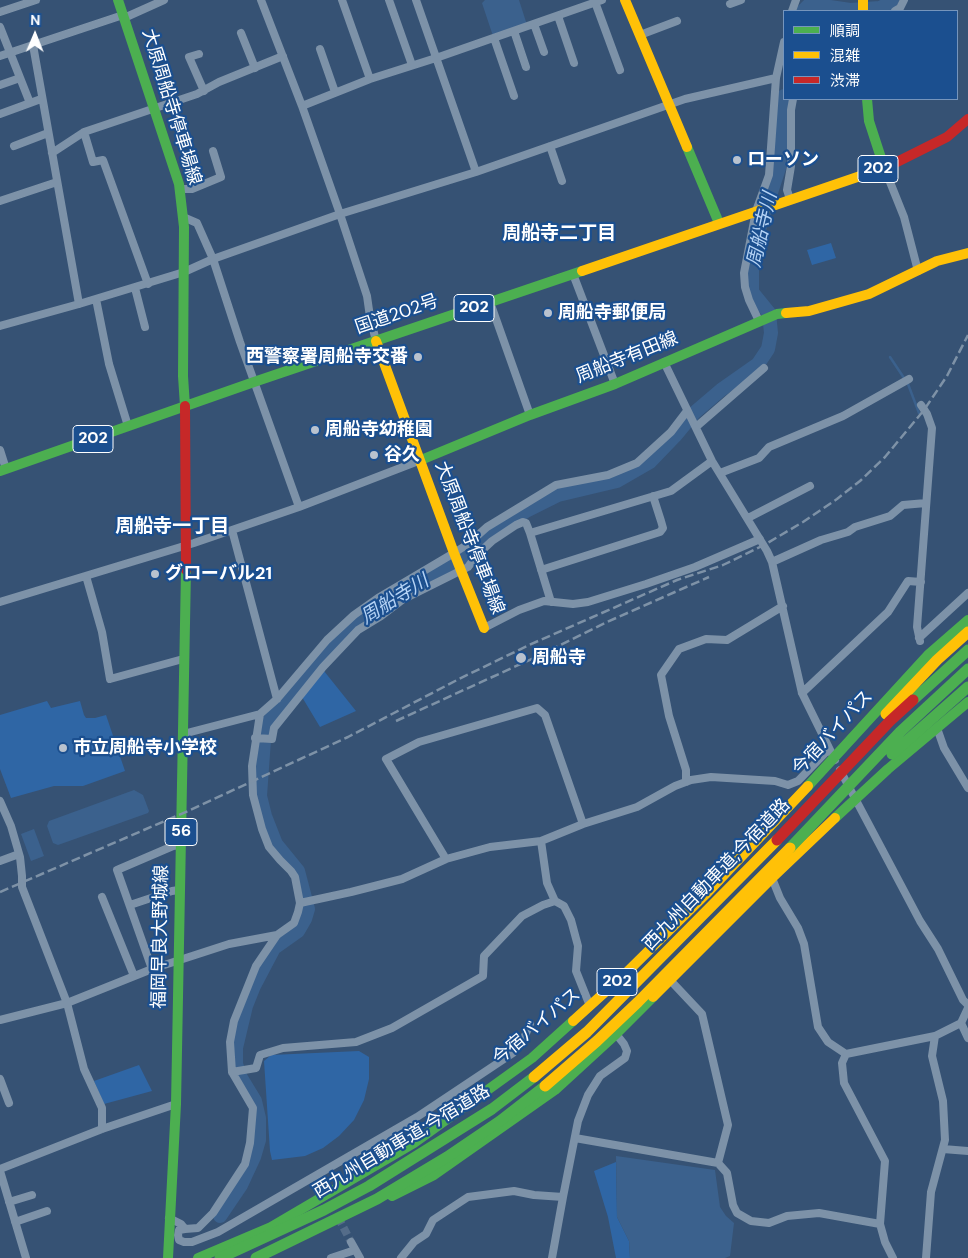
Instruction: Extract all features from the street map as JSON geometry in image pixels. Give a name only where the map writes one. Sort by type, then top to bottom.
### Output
[{"type":"main road","name":"大原周船寺停車場線","points":[[118,0],[170,153],[179,189],[183,217],[183,376],[185,406]]},
{"type":"main road","points":[[625,0],[719,223]]},
{"type":"main road","points":[[867,100],[869,121],[884,167]]},
{"type":"main road","name":"国道202号","points":[[3,470],[254,382],[844,182],[884,167],[947,137],[968,119]]},
{"type":"main road","name":"周船寺有田線","points":[[421,460],[530,415],[615,384],[777,314],[810,311],[869,294],[936,261],[968,253]]},
{"type":"main road","points":[[376,341],[421,460]]},
{"type":"main road","name":"福岡早良大野城線","points":[[168,1258],[176,1104],[186,546],[185,406]]},
{"type":"main road","name":"大原周船寺停車場線","points":[[421,460],[455,555],[484,628]]},
{"type":"main road","name":"今宿バイパス","points":[[198,1258],[272,1227],[414,1143],[532,1058],[625,974],[706,894],[831,754],[929,654],[968,620]]},
{"type":"main road","points":[[836,777],[889,710],[937,660],[968,632]]},
{"type":"main road","name":"西九州自動車道;今宿道路","points":[[220,1258],[324,1210],[368,1186],[492,1109],[538,1074],[587,1032],[628,992],[779,838],[890,721],[968,650]]},
{"type":"main road","name":"西九州自動車道;今宿道路","points":[[256,1258],[376,1199],[447,1157],[500,1121],[596,1041],[767,878],[900,732],[968,669]]},
{"type":"main road","points":[[767,878],[796,852],[907,739],[968,686]]},
{"type":"main road","name":"202","points":[[265,1258],[302,1242],[434,1175],[555,1090],[616,1034],[670,980],[767,878],[888,770],[968,702]]},
{"type":"street","points":[[0,12],[36,0]]},
{"type":"street","points":[[0,56],[124,16],[164,0]]},
{"type":"street","points":[[261,0],[302,106],[340,214],[367,296],[376,341]]},
{"type":"street","points":[[342,0],[370,79]]},
{"type":"street","points":[[389,0],[412,65]]},
{"type":"street","points":[[416,0],[476,172]]},
{"type":"street","points":[[730,4],[741,0]]},
{"type":"street","points":[[897,10],[900,8],[904,0]]},
{"type":"street","points":[[302,106],[370,79],[598,1],[620,70]]},
{"type":"street","points":[[558,16],[574,63]]},
{"type":"street","points":[[640,35],[677,21]]},
{"type":"street","points":[[534,24],[544,52]]},
{"type":"street","points":[[0,27],[30,103]]},
{"type":"street","points":[[514,31],[526,67]]},
{"type":"street","points":[[241,33],[255,68]]},
{"type":"street","points":[[494,38],[514,96]]},
{"type":"street","points":[[33,45],[41,99],[80,304]]},
{"type":"street","points":[[759,321],[749,300],[745,287],[744,273],[769,175],[776,78],[783,46]]},
{"type":"street","points":[[320,49],[335,92]]},
{"type":"street","points":[[199,54],[190,57],[204,91]]},
{"type":"street","points":[[52,153],[84,132],[204,91],[219,82],[283,56]]},
{"type":"street","points":[[0,85],[20,78]]},
{"type":"street","points":[[0,316],[2,326],[96,300],[184,272],[212,259],[340,214],[476,172],[668,104],[776,78]]},
{"type":"street","points":[[1,111],[41,99]]},
{"type":"street","points":[[785,201],[791,166],[791,110],[793,100]]},
{"type":"street","points":[[84,132],[93,162],[103,160],[148,284]]},
{"type":"street","points":[[14,146],[48,133]]},
{"type":"street","points":[[550,146],[562,181]]},
{"type":"street","points":[[179,189],[192,189],[221,177],[213,151]]},
{"type":"street","points":[[884,167],[904,217],[918,271]]},
{"type":"street","points":[[0,202],[57,182]]},
{"type":"street","points":[[183,217],[197,223],[212,259],[299,507]]},
{"type":"street","points":[[573,274],[615,384]]},
{"type":"street","points":[[135,288],[146,327]]},
{"type":"street","points":[[96,300],[108,364],[128,426]]},
{"type":"street","points":[[490,302],[530,415]]},
{"type":"street","points":[[664,362],[712,461],[748,518],[772,562],[802,693],[855,801],[968,1006],[961,1023],[935,1036],[846,1054],[828,1042],[818,1027],[804,944],[798,928],[767,878]]},
{"type":"street","points":[[694,425],[764,368]]},
{"type":"street","points":[[720,473],[759,458],[769,447],[843,416],[907,380]]},
{"type":"street","points":[[920,405],[927,414],[932,428],[917,627],[919,640],[968,594]]},
{"type":"street","points":[[183,734],[260,714],[277,699],[326,640],[354,615],[378,598],[455,555],[487,527],[556,486],[608,475],[637,463],[671,432],[687,411]]},
{"type":"street","points":[[0,450],[3,470]]},
{"type":"street","points":[[0,602],[186,546],[299,507],[421,460]]},
{"type":"street","points":[[530,533],[671,491],[712,461]]},
{"type":"street","points":[[748,518],[810,486]]},
{"type":"street","points":[[541,570],[660,532],[663,528],[652,496]]},
{"type":"street","points":[[772,562],[821,540],[890,516],[903,505],[926,503]]},
{"type":"street","points":[[257,738],[272,739],[274,728],[323,667],[358,630],[402,600],[468,567],[477,555],[503,532],[523,522],[526,523],[530,533],[551,602]]},
{"type":"street","points":[[232,530],[277,699]]},
{"type":"street","points":[[484,628],[519,610],[544,601],[573,604],[588,602],[695,567],[760,539]]},
{"type":"street","points":[[86,576],[102,632],[110,679],[183,658]]},
{"type":"street","points":[[802,693],[888,612],[908,581],[921,582]]},
{"type":"street","points":[[686,782],[686,770],[669,716],[661,675],[679,649],[706,639],[727,640],[783,606]]},
{"type":"street","points":[[446,859],[386,759],[419,742],[537,708],[545,716],[583,824]]},
{"type":"street","points":[[260,714],[252,782],[253,795],[269,847],[295,877],[300,903],[294,923],[277,935],[256,966],[234,1021],[230,1042],[232,1072],[253,1108],[250,1142],[245,1164],[213,1213],[198,1228],[179,1230],[179,1240],[192,1242],[218,1232],[417,1117],[513,1053],[524,1038],[530,1024]]},
{"type":"street","points":[[937,728],[944,748],[968,788]]},
{"type":"street","points":[[300,903],[402,879],[446,859],[490,847],[541,841],[583,824],[637,807],[686,782],[711,778],[775,782],[788,785],[798,781],[831,754]]},
{"type":"street","points":[[0,801],[2,813],[11,826],[19,854],[22,887],[67,1003],[84,1069],[102,1108],[102,1129]]},
{"type":"street","points":[[541,841],[547,883],[556,901],[564,906],[571,920],[578,946],[576,972],[590,1006]]},
{"type":"street","points":[[152,969],[117,870],[173,846],[181,845]]},
{"type":"street","points":[[0,861],[19,854]]},
{"type":"street","points":[[130,906],[179,890]]},
{"type":"street","points":[[102,897],[134,976]]},
{"type":"street","points":[[232,1072],[256,1068],[260,1055],[283,1048],[356,1042],[392,1028],[484,976],[484,956],[522,916],[543,905],[556,901]]},
{"type":"street","points":[[0,1020],[67,1003],[152,969],[229,944],[277,935]]},
{"type":"street","points":[[670,980],[702,1014],[728,1125],[718,1163]]},
{"type":"street","points":[[961,1023],[968,1038]]},
{"type":"street","points":[[552,1258],[578,1121],[591,1090],[600,1076],[606,1070],[626,1058],[627,1051],[616,1034]]},
{"type":"street","points":[[926,1258],[931,1192],[944,1149],[945,1121],[943,1101],[932,1056],[935,1036]]},
{"type":"street","points":[[846,1054],[842,1062],[844,1083],[885,1161],[880,1224],[885,1242],[893,1258]]},
{"type":"street","points":[[0,1079],[8,1103]]},
{"type":"street","points":[[26,1258],[0,1170],[102,1129],[176,1104]]},
{"type":"street","points":[[575,1138],[718,1163],[727,1173],[733,1205],[737,1213],[751,1221],[769,1223],[787,1216],[819,1213],[880,1224]]},
{"type":"street","points":[[944,1149],[968,1151]]},
{"type":"street","points":[[401,1258],[414,1242],[426,1234],[433,1220],[468,1197],[514,1191],[534,1196],[563,1197]]},
{"type":"street","points":[[9,1202],[32,1195]]},
{"type":"street","points":[[15,1222],[47,1211]]},
{"type":"street","points":[[169,1218],[185,1228]]},
{"type":"street","points":[[351,1242],[360,1258]]},
{"type":"street","points":[[331,1258],[355,1250]]},
{"type":"shaded area","points":[[485,0],[519,0],[527,25],[493,36],[482,3]]},
{"type":"shaded area","points":[[831,243],[836,258],[812,265],[807,250]]},
{"type":"shaded area","points":[[324,671],[356,711],[320,727],[302,697]]},
{"type":"shaded area","points":[[47,701],[51,708],[80,701],[86,718],[106,715],[125,771],[83,786],[54,786],[11,798],[0,769],[0,715]]},
{"type":"shaded area","points":[[134,790],[143,795],[148,813],[58,845],[53,843],[47,826],[49,821]]},
{"type":"shaded area","points":[[34,829],[44,856],[31,861],[21,834]]},
{"type":"shaded area","points":[[359,1051],[369,1057],[369,1079],[364,1100],[354,1120],[339,1136],[323,1148],[305,1156],[272,1160],[264,1061],[271,1055]]},
{"type":"shaded area","points":[[139,1065],[152,1091],[104,1104],[94,1081]]},
{"type":"shaded area","points":[[616,1156],[715,1170],[720,1207],[734,1223],[730,1256],[725,1258],[630,1258],[629,1241],[617,1217]]},
{"type":"shaded area","points":[[616,1162],[617,1217],[629,1241],[630,1258],[616,1258],[608,1217],[594,1171]]},
{"type":"waterway","name":"周船寺川","points":[[850,10],[880,8],[892,0]]},
{"type":"waterway","name":"周船寺川","points":[[804,10],[809,5],[850,10]]},
{"type":"waterway","name":"周船寺川","points":[[220,1216],[241,1185],[254,1157],[259,1140],[259,1118],[255,1101],[241,1078],[236,1064],[236,1048],[246,1006],[274,948],[298,931],[308,909],[298,871],[276,844],[265,816],[260,796],[265,726],[310,667],[359,621],[395,596],[451,567],[476,545],[526,511],[558,495],[617,481],[650,462],[694,413],[721,390],[758,364],[768,349],[771,333],[769,313],[752,292],[752,270],[760,226],[779,168],[784,100]]},
{"type":"waterway","points":[[890,357],[908,384],[919,413]]},
{"type":"tunnel","points":[[316,1176],[327,1196]]},
{"type":"tunnel","points":[[338,1217],[351,1242]]},
{"type":"railway","points":[[0,892],[188,811],[348,737],[529,645],[677,580],[723,565],[764,545],[837,499],[860,481],[885,457],[924,410],[947,376],[968,335]]},
{"type":"railway","points":[[396,721],[536,657],[607,622],[709,577]]},
{"type":"traffic: fast","points":[[118,0],[179,184],[184,227],[183,376],[185,406]]},
{"type":"traffic: fast","points":[[867,100],[869,121],[884,167]]},
{"type":"traffic: fast","points":[[687,147],[719,223]]},
{"type":"traffic: fast","points":[[0,471],[254,382],[582,271]]},
{"type":"traffic: fast","points":[[421,460],[530,415],[615,384],[777,314],[786,313]]},
{"type":"traffic: fast","points":[[168,1258],[176,1104],[186,570]]},
{"type":"traffic: fast","points":[[808,786],[929,654],[968,620]]},
{"type":"traffic: fast","points":[[913,700],[968,650]]},
{"type":"traffic: fast","points":[[790,848],[900,732],[968,669]]},
{"type":"traffic: fast","points":[[892,754],[968,687]]},
{"type":"traffic: fast","points":[[835,818],[888,769],[968,702]]},
{"type":"traffic: fast","points":[[392,1196],[434,1175],[555,1090],[653,997]]},
{"type":"traffic: fast","points":[[198,1258],[271,1227],[414,1143],[532,1058],[573,1021]]},
{"type":"traffic: fast","points":[[220,1258],[324,1210],[369,1186],[492,1109],[534,1077]]},
{"type":"traffic: fast","points":[[256,1258],[377,1199],[447,1157],[500,1121],[545,1086]]},
{"type":"traffic: slow","points":[[625,0],[687,147]]},
{"type":"traffic: slow","points":[[863,0],[863,10]]},
{"type":"traffic: slow","points":[[582,271],[872,172]]},
{"type":"traffic: slow","points":[[786,313],[809,311],[869,294],[937,261],[968,253]]},
{"type":"traffic: slow","points":[[376,341],[454,553],[484,628]]},
{"type":"traffic: slow","points":[[886,714],[937,660],[968,632]]},
{"type":"traffic: slow","points":[[573,1021],[625,974],[706,894],[808,786]]},
{"type":"traffic: slow","points":[[653,997],[835,818]]},
{"type":"traffic: slow","points":[[534,1077],[587,1032],[777,840]]},
{"type":"traffic: slow","points":[[545,1086],[638,1002],[790,848]]},
{"type":"traffic: jam","points":[[872,172],[895,163],[947,137],[968,119]]},
{"type":"traffic: jam","points":[[185,406],[186,570]]},
{"type":"traffic: jam","points":[[777,840],[890,721],[913,700]]},
{"type":"place","name":"ローソン","points":[[737,160]]},
{"type":"place","name":"周船寺郵便局","points":[[548,313]]},
{"type":"place","name":"西警察署周船寺交番","points":[[418,357]]},
{"type":"place","name":"周船寺幼稚園","points":[[315,430]]},
{"type":"place","name":"谷久","points":[[374,455]]},
{"type":"place","name":"グローバル21","points":[[155,574]]},
{"type":"place","name":"周船寺","points":[[521,658]]},
{"type":"place","name":"市立周船寺小学校","points":[[63,748]]},
{"type":"district","name":"周船寺二丁目","points":[[559,234]]},
{"type":"district","name":"周船寺一丁目","points":[[172,527]]}]
